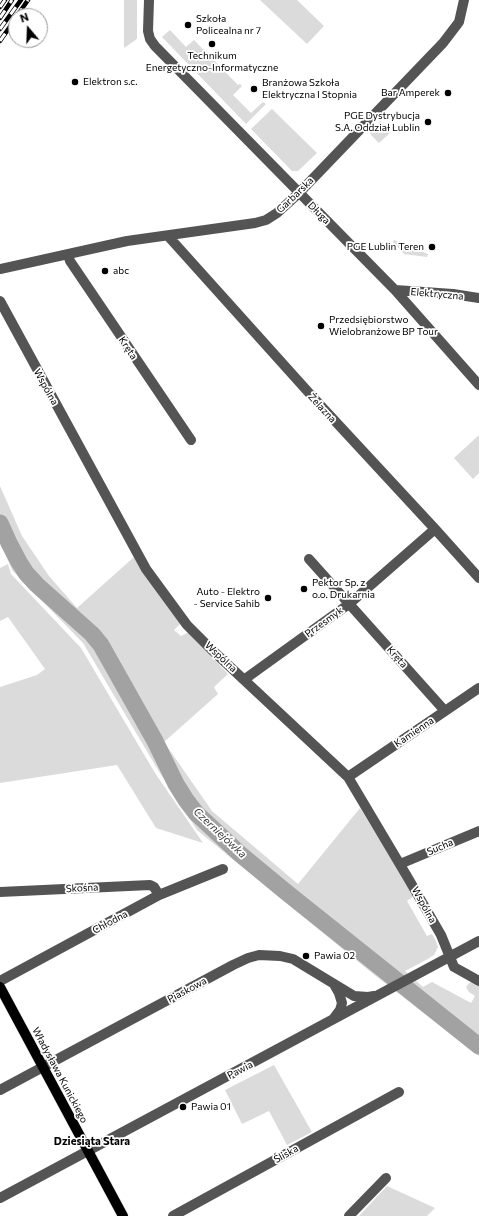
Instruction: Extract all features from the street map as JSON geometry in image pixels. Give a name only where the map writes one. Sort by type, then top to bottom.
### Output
[{"type":"main road","name":"Władysława Kunickiego","points":[[0,987],[123,1216]]},
{"type":"street","name":"Długa","points":[[149,0],[148,31],[150,39],[155,46],[395,290],[479,385]]},
{"type":"street","name":"Garbarska","points":[[0,269],[127,241],[255,223],[266,220],[277,213],[299,193],[443,43],[459,22],[464,0]]},
{"type":"street","name":"Żelazna","points":[[168,236],[310,394],[479,578]]},
{"type":"street","name":"Kręta","points":[[68,254],[70,260],[191,440]]},
{"type":"street","name":"Elektryczna","points":[[395,290],[453,294],[479,298]]},
{"type":"street","name":"Wspólna","points":[[0,301],[146,569],[187,625],[348,777],[441,935],[454,966],[479,981]]},
{"type":"street","name":"Przesmyk","points":[[245,679],[349,604],[435,529]]},
{"type":"street","name":"Kręta","points":[[308,559],[445,711]]},
{"type":"street","name":"Kamienna","points":[[348,777],[479,688]]},
{"type":"street","name":"Sucha","points":[[400,864],[479,830]]},
{"type":"street","name":"Chłodna","points":[[0,981],[159,895],[223,869]]},
{"type":"street","name":"Skośna","points":[[0,892],[150,885],[154,887],[159,895]]},
{"type":"street","name":"Pawia","points":[[0,1198],[479,941]]},
{"type":"street","name":"Piaskowa","points":[[0,1090],[233,965],[259,955],[280,956],[293,959],[354,996],[368,997],[383,992]]},
{"type":"street","points":[[333,1020],[340,1010],[342,1003],[340,993],[334,985]]},
{"type":"street","name":"Śliska","points":[[173,1216],[399,1092]]},
{"type":"street","points":[[349,1216],[386,1178]]},
{"type":"shaded area","points":[[124,0],[137,0],[137,39],[124,48]]},
{"type":"shaded area","points":[[260,0],[297,0],[324,26],[307,44]]},
{"type":"shaded area","points":[[170,30],[186,47],[194,40],[238,85],[240,84],[242,86],[233,95],[251,113],[263,102],[266,104],[246,124],[162,37]]},
{"type":"shaded area","points":[[272,109],[317,153],[298,171],[292,171],[251,129]]},
{"type":"shaded area","points":[[380,121],[391,132],[379,143],[370,133]]},
{"type":"shaded area","points":[[394,240],[428,254],[427,257],[404,254],[393,242]]},
{"type":"shaded area","points":[[479,435],[479,473],[473,479],[454,458]]},
{"type":"shaded area","points":[[0,486],[22,536],[49,576],[77,608],[134,557],[141,570],[181,623],[174,630],[181,636],[189,632],[228,674],[214,687],[218,694],[164,742],[212,811],[298,884],[360,808],[414,896],[407,901],[427,936],[432,934],[438,947],[434,955],[405,971],[423,987],[432,982],[471,1003],[475,996],[469,992],[466,987],[472,982],[479,986],[479,1056],[372,973],[197,830],[158,770],[83,643],[12,570],[0,542]]},
{"type":"shaded area","points":[[8,564],[11,574],[81,648],[155,773],[203,843],[156,828],[117,765],[0,783],[0,687],[37,675],[45,669],[8,617],[0,621],[0,568]]},
{"type":"shaded area","points":[[274,1065],[312,1132],[287,1145],[269,1111],[242,1124],[225,1090]]},
{"type":"shaded area","points":[[387,1186],[435,1208],[427,1216],[359,1216]]},
{"type":"waterway","name":"Czerniejówka","points":[[0,523],[9,543],[26,573],[37,585],[92,634],[101,645],[155,741],[176,784],[196,813],[240,854],[286,892],[479,1046]]},
{"type":"railway","points":[[0,7],[5,0]]},
{"type":"railway","points":[[0,18],[12,0]]},
{"type":"railway","points":[[0,29],[21,0]]},
{"type":"railway","points":[[22,8],[28,0]]},
{"type":"railway","points":[[0,41],[8,30]]},
{"type":"place","name":"Szkoła Policealna nr 7","points":[[188,25]]},
{"type":"place","name":"Technikum Energetyczno-Informatyczne","points":[[212,44]]},
{"type":"place","name":"Elektron s.c.","points":[[75,82]]},
{"type":"place","name":"Branżowa Szkoła Elektryczna I Stopnia","points":[[254,89]]},
{"type":"place","name":"Bar Amperek","points":[[448,93]]},
{"type":"place","name":"PGE Dystrybucja S.A. Oddział Lublin","points":[[428,122]]},
{"type":"place","name":"PGE Lublin Teren","points":[[432,247]]},
{"type":"place","name":"abc","points":[[105,271]]},
{"type":"place","name":"Przedsiębiorstwo Wielobranżowe BP Tour","points":[[321,326]]},
{"type":"place","name":"Pektor Sp. z o.o. Drukarnia","points":[[304,589]]},
{"type":"place","name":"Auto - Elektro - Service Sahib","points":[[268,598]]},
{"type":"place","name":"Pawia 02","points":[[306,956]]},
{"type":"place","name":"Pawia 01","points":[[183,1107]]},
{"type":"district","name":"Dziesiąta Stara","points":[[92,1141]]}]
